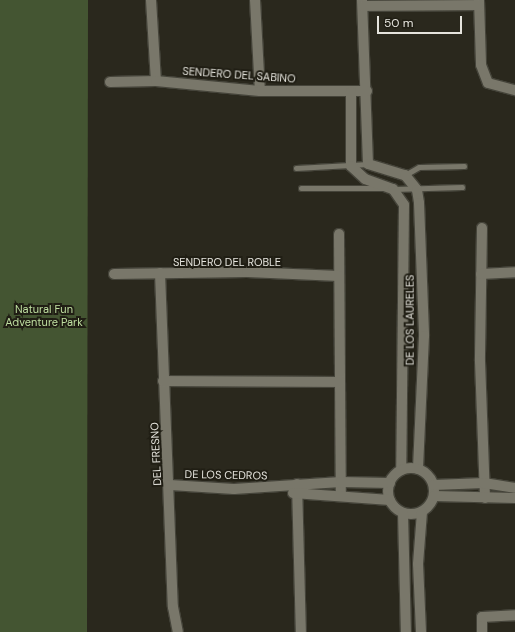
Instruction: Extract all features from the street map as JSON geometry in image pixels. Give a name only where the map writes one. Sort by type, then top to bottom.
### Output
[{"type":"street","points":[[151,0],[156,81]]},
{"type":"street","points":[[255,0],[260,91]]},
{"type":"street","points":[[418,190],[405,175],[368,164],[367,91],[362,3],[479,3],[481,65],[488,83],[515,90]]},
{"type":"street","name":"SENDERO DEL SABINO","points":[[110,82],[156,81],[260,91],[367,91]]},
{"type":"street","points":[[351,92],[351,166],[365,179],[393,189]]},
{"type":"street","name":"DE LOS LAURELES","points":[[393,189],[404,205],[401,470]]},
{"type":"street","name":"DE LOS LAURELES","points":[[418,190],[424,336],[418,469]]},
{"type":"street","points":[[482,228],[485,498]]},
{"type":"street","points":[[339,234],[341,496]]},
{"type":"street","points":[[482,274],[515,272]]},
{"type":"street","name":"SENDERO DEL ROBLE","points":[[114,274],[339,276]]},
{"type":"street","name":"DEL FRESNO","points":[[160,274],[170,485],[173,607],[178,632]]},
{"type":"street","points":[[164,381],[340,382]]},
{"type":"street","points":[[406,632],[403,513],[390,500],[390,483],[401,470],[418,469],[430,477],[434,485],[434,496],[422,512],[418,564],[421,632]]},
{"type":"street","name":"DE LOS CEDROS","points":[[170,485],[283,488],[297,484],[341,482],[390,483]]},
{"type":"street","points":[[434,485],[484,483],[515,488]]},
{"type":"street","points":[[297,484],[302,632]]},
{"type":"street","name":"DE LOS CEDROS","points":[[283,488],[298,495],[341,496],[390,500]]},
{"type":"street","points":[[434,496],[515,498]]},
{"type":"street","points":[[403,513],[422,512]]},
{"type":"street","points":[[482,632],[482,617],[515,615]]},
{"type":"lane","points":[[296,168],[368,164]]},
{"type":"lane","points":[[405,175],[419,167],[464,166]]},
{"type":"lane","points":[[302,188],[418,190],[462,187]]},
{"type":"green space","name":"Natural Fun Adventure Park","points":[[0,0],[88,0],[87,632],[0,632]]}]
